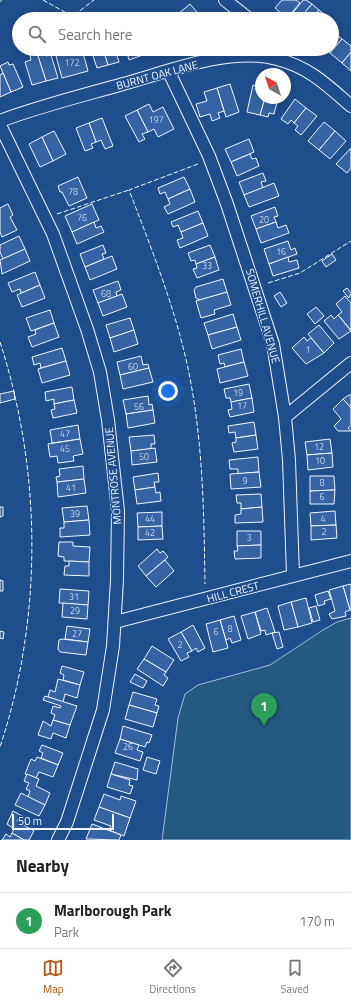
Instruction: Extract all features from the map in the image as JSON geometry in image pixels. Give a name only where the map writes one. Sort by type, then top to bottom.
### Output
[{"type":"street","points":[[225,0],[240,12]]},
{"type":"street","name":"BURNT OAK LANE","points":[[0,121],[41,107],[169,72],[216,60],[241,56]]},
{"type":"street","name":"BURNT OAK LANE","points":[[280,56],[308,71],[351,106]]},
{"type":"street","name":"SOMERHILL AVENUE","points":[[169,72],[209,156],[253,277],[273,344],[285,417],[289,460],[293,576]]},
{"type":"street","name":"MONTROSE AVENUE","points":[[0,125],[53,234],[65,264],[100,372],[108,420],[118,511],[118,545],[113,646],[103,710],[67,822],[58,840]]},
{"type":"street","points":[[285,417],[351,363]]},
{"type":"street","name":"HILL CREST","points":[[114,622],[351,561]]},
{"type":"shaded area","points":[[351,618],[351,840],[162,840],[178,718],[185,694],[198,685],[270,665],[323,630],[337,622]]},
{"type":"building","points":[[282,0],[296,0],[300,3],[292,12],[280,12],[275,8]]},
{"type":"building","points":[[303,0],[306,0],[312,4],[305,12],[294,12]]},
{"type":"building","points":[[190,4],[197,12],[180,12]]},
{"type":"building","points":[[312,4],[319,10],[317,12],[305,12]]},
{"type":"building","points":[[342,39],[351,46],[351,52],[342,63],[334,56],[339,56],[339,42]]},
{"type":"building","points":[[351,52],[351,71],[342,63]]},
{"type":"building","points":[[30,56],[38,56],[46,81],[32,85],[25,62],[31,60]]},
{"type":"building","points":[[38,56],[51,56],[58,78],[46,81]]},
{"type":"building","points":[[56,56],[84,56],[88,71],[62,78]]},
{"type":"building","points":[[93,56],[105,56],[108,65],[97,68]]},
{"type":"building","points":[[105,56],[117,56],[119,62],[108,65]]},
{"type":"building","points":[[128,56],[140,56],[129,60]]},
{"type":"building","points":[[8,62],[9,65],[13,64],[23,87],[11,92],[0,66]]},
{"type":"building","points":[[3,73],[11,92],[0,97],[0,75]]},
{"type":"building","points":[[230,84],[239,112],[226,117],[217,88]]},
{"type":"building","points":[[253,85],[255,86],[255,104],[263,104],[260,115],[247,112]]},
{"type":"building","points":[[217,88],[224,111],[218,113],[220,118],[212,121],[210,114],[200,117],[196,104],[207,101],[204,92]]},
{"type":"building","points":[[295,99],[306,108],[294,123],[291,120],[288,124],[281,119]]},
{"type":"building","points":[[149,104],[153,112],[163,107],[174,129],[158,137],[154,129],[148,132],[137,110]]},
{"type":"building","points":[[263,104],[276,104],[274,114],[269,113],[268,117],[260,115]]},
{"type":"building","points":[[306,108],[317,116],[301,135],[295,130],[298,126],[294,123]]},
{"type":"building","points":[[137,110],[148,132],[142,134],[145,139],[139,142],[125,116]]},
{"type":"building","points":[[102,118],[113,146],[105,149],[101,140],[96,142],[89,123]]},
{"type":"building","points":[[324,122],[335,131],[319,150],[308,141]]},
{"type":"building","points":[[89,123],[96,142],[91,144],[93,148],[85,151],[76,128]]},
{"type":"building","points":[[54,131],[66,154],[53,161],[42,137]]},
{"type":"building","points":[[335,131],[346,141],[330,159],[319,150]]},
{"type":"building","points":[[42,137],[53,161],[40,167],[29,144]]},
{"type":"building","points":[[249,139],[254,152],[231,162],[225,149]]},
{"type":"building","points":[[351,148],[351,168],[347,173],[336,164]]},
{"type":"building","points":[[250,154],[252,159],[256,158],[259,166],[237,176],[231,162]]},
{"type":"building","points":[[263,173],[266,181],[261,182],[263,188],[244,195],[239,182]]},
{"type":"building","points":[[78,177],[87,198],[69,206],[58,186]]},
{"type":"building","points":[[184,177],[190,189],[168,199],[165,192],[160,194],[158,188]]},
{"type":"building","points":[[274,183],[279,196],[249,207],[244,195]]},
{"type":"building","points":[[190,189],[195,202],[168,214],[164,207],[170,204],[168,199]]},
{"type":"building","points":[[8,204],[13,215],[10,217],[17,230],[2,237],[0,232],[0,208]]},
{"type":"building","points":[[92,204],[99,220],[72,232],[65,216]]},
{"type":"building","points":[[275,207],[278,216],[274,217],[276,222],[256,229],[251,216]]},
{"type":"building","points":[[198,211],[203,223],[181,232],[178,225],[173,227],[171,222]]},
{"type":"building","points":[[94,222],[96,228],[101,226],[104,232],[77,244],[72,232]]},
{"type":"building","points":[[276,222],[278,228],[286,225],[289,233],[261,243],[256,229]]},
{"type":"building","points":[[203,223],[208,236],[180,248],[177,240],[183,238],[181,232]]},
{"type":"building","points":[[19,236],[25,249],[3,259],[0,252],[0,245]]},
{"type":"building","points":[[288,241],[291,250],[295,248],[297,254],[269,264],[264,249]]},
{"type":"building","points":[[103,245],[106,253],[102,254],[104,259],[85,267],[80,254]]},
{"type":"building","points":[[210,245],[215,257],[196,264],[195,260],[191,261],[188,253]]},
{"type":"building","points":[[25,249],[30,261],[2,274],[0,260]]},
{"type":"building","points":[[332,254],[336,260],[326,267],[322,261]]},
{"type":"building","points":[[112,256],[117,269],[90,280],[85,267]]},
{"type":"building","points":[[215,257],[219,270],[197,278],[193,269],[197,268],[196,264]]},
{"type":"building","points":[[288,257],[289,262],[297,260],[299,268],[273,276],[269,264]]},
{"type":"building","points":[[35,272],[40,285],[21,293],[20,289],[12,292],[8,283]]},
{"type":"building","points":[[223,279],[227,292],[200,300],[196,298],[194,290],[196,287]]},
{"type":"building","points":[[118,281],[121,290],[116,292],[117,296],[98,303],[93,290]]},
{"type":"building","points":[[40,285],[45,298],[22,307],[17,295]]},
{"type":"building","points":[[347,288],[351,293],[349,298],[343,291]]},
{"type":"building","points":[[227,292],[231,305],[214,310],[215,314],[201,318],[196,301]]},
{"type":"building","points":[[280,292],[287,303],[281,307],[274,296]]},
{"type":"building","points":[[122,294],[127,307],[103,316],[98,303]]},
{"type":"building","points":[[345,296],[351,303],[351,330],[338,315],[342,312],[336,304]]},
{"type":"building","points":[[316,307],[324,316],[315,324],[307,314]]},
{"type":"building","points":[[50,310],[54,323],[31,331],[26,318]]},
{"type":"building","points":[[233,314],[237,327],[208,335],[204,323]]},
{"type":"building","points":[[331,315],[334,319],[338,315],[351,331],[339,339],[324,321]]},
{"type":"building","points":[[130,318],[134,330],[110,338],[106,325]]},
{"type":"building","points":[[54,323],[59,337],[32,347],[28,337],[36,334],[35,330]]},
{"type":"building","points":[[319,325],[334,343],[324,353],[308,334]]},
{"type":"building","points":[[237,327],[241,340],[212,349],[208,335]]},
{"type":"building","points":[[134,330],[138,344],[114,352],[110,338]]},
{"type":"building","points":[[304,337],[307,341],[311,338],[324,353],[306,364],[292,348]]},
{"type":"building","points":[[62,348],[66,361],[41,368],[40,363],[34,365],[32,357]]},
{"type":"building","points":[[241,349],[244,362],[225,367],[224,363],[220,364],[218,355]]},
{"type":"building","points":[[141,356],[143,365],[148,364],[149,368],[120,375],[117,362]]},
{"type":"building","points":[[66,361],[70,375],[42,383],[38,369]]},
{"type":"building","points":[[244,362],[248,376],[220,383],[217,369]]},
{"type":"building","points":[[149,368],[153,382],[123,389],[120,375]]},
{"type":"building","points":[[249,384],[252,398],[231,402],[230,398],[226,398],[224,389]]},
{"type":"building","points":[[72,387],[74,400],[54,404],[54,399],[46,401],[45,392]]},
{"type":"building","points":[[14,391],[15,399],[0,403],[0,394]]},
{"type":"building","points":[[351,395],[351,408],[343,399]]},
{"type":"building","points":[[148,396],[149,405],[152,404],[153,410],[126,414],[123,400]]},
{"type":"building","points":[[252,398],[254,412],[230,417],[228,410],[232,409],[231,402]]},
{"type":"building","points":[[343,399],[351,408],[351,426],[348,428],[351,431],[338,431],[334,426],[341,419],[333,409]]},
{"type":"building","points":[[74,400],[77,413],[53,418],[51,410],[55,409],[54,404]]},
{"type":"building","points":[[153,410],[155,423],[128,428],[126,414]]},
{"type":"building","points":[[254,422],[256,435],[236,438],[235,432],[229,433],[228,426]]},
{"type":"building","points":[[78,425],[80,439],[52,443],[50,430]]},
{"type":"building","points":[[154,435],[155,444],[151,444],[151,449],[131,451],[129,437]]},
{"type":"building","points":[[256,435],[258,449],[234,452],[232,443],[236,442],[236,438]]},
{"type":"building","points":[[80,439],[83,454],[73,456],[74,461],[58,463],[57,456],[50,457],[48,444]]},
{"type":"building","points":[[330,439],[332,453],[307,455],[305,442]]},
{"type":"building","points":[[155,448],[157,462],[132,465],[131,451]]},
{"type":"building","points":[[332,453],[333,467],[308,470],[307,455]]},
{"type":"building","points":[[258,457],[259,472],[238,474],[238,469],[230,469],[229,460]]},
{"type":"building","points":[[83,466],[84,479],[57,482],[56,477],[60,476],[59,469]]},
{"type":"building","points":[[259,472],[261,487],[231,489],[230,474]]},
{"type":"building","points":[[158,473],[159,482],[154,482],[155,487],[135,490],[133,477]]},
{"type":"building","points":[[310,476],[334,476],[335,490],[310,491]]},
{"type":"building","points":[[84,479],[86,493],[58,497],[57,482]]},
{"type":"building","points":[[155,487],[156,493],[160,492],[161,501],[137,504],[135,490]]},
{"type":"building","points":[[335,490],[334,504],[310,504],[310,491]]},
{"type":"building","points":[[261,494],[262,507],[241,509],[241,503],[237,503],[236,495]]},
{"type":"building","points":[[87,506],[89,520],[64,522],[62,508]]},
{"type":"building","points":[[0,507],[3,507],[3,516],[0,517]]},
{"type":"building","points":[[262,507],[263,522],[235,523],[235,515],[241,514],[241,509]]},
{"type":"building","points":[[335,511],[336,525],[311,526],[310,513]]},
{"type":"building","points":[[162,512],[162,526],[138,527],[137,513]]},
{"type":"building","points":[[89,520],[90,535],[60,537],[60,528],[64,528],[64,522]]},
{"type":"building","points":[[336,525],[337,538],[311,540],[311,526]]},
{"type":"building","points":[[162,526],[163,539],[138,540],[138,527]]},
{"type":"building","points":[[237,531],[261,531],[261,545],[237,546]]},
{"type":"building","points":[[59,542],[73,542],[73,546],[90,547],[89,562],[64,561],[64,557],[58,556]]},
{"type":"building","points":[[261,545],[261,558],[235,559],[234,551],[238,551],[237,546]]},
{"type":"building","points":[[157,549],[160,553],[163,551],[168,557],[146,576],[138,566]]},
{"type":"building","points":[[165,560],[174,571],[156,587],[146,576]]},
{"type":"building","points":[[69,561],[89,562],[89,576],[64,575],[65,566],[69,566]]},
{"type":"building","points":[[0,580],[3,581],[3,591],[0,591]]},
{"type":"building","points":[[351,584],[351,610],[350,610],[343,586]]},
{"type":"building","points":[[343,586],[350,610],[345,612],[346,616],[332,619],[329,614],[335,611],[329,590]]},
{"type":"building","points":[[60,589],[89,591],[88,605],[59,603]]},
{"type":"building","points":[[328,591],[331,599],[324,601],[325,604],[318,606],[315,595]]},
{"type":"building","points":[[306,598],[312,623],[298,627],[291,602]]},
{"type":"building","points":[[291,602],[298,627],[284,630],[278,606]]},
{"type":"building","points":[[63,603],[88,605],[87,619],[62,617]]},
{"type":"building","points":[[316,606],[320,620],[313,622],[309,608]]},
{"type":"building","points":[[267,608],[275,632],[266,635],[265,630],[261,631],[255,612]]},
{"type":"building","points":[[255,612],[261,634],[248,639],[241,616]]},
{"type":"building","points":[[234,616],[241,640],[232,643],[230,638],[226,640],[220,620]]},
{"type":"building","points":[[220,620],[228,648],[213,652],[206,624]]},
{"type":"building","points":[[193,625],[205,648],[198,652],[196,648],[192,651],[181,632]]},
{"type":"building","points":[[67,626],[90,629],[88,642],[65,639]]},
{"type":"building","points":[[0,631],[4,632],[3,639],[0,638]]},
{"type":"building","points":[[181,632],[192,651],[187,653],[189,657],[181,661],[168,639]]},
{"type":"building","points":[[279,632],[283,647],[277,649],[272,633]]},
{"type":"building","points":[[62,639],[88,642],[86,655],[60,652],[58,649],[59,640]]},
{"type":"building","points":[[152,646],[174,660],[166,672],[144,659]]},
{"type":"building","points":[[144,659],[166,672],[164,675],[168,678],[163,686],[137,669]]},
{"type":"building","points":[[62,666],[84,672],[80,685],[63,680],[64,675],[60,673]]},
{"type":"building","points":[[135,674],[147,681],[143,688],[130,682]]},
{"type":"building","points":[[58,679],[80,685],[77,698],[65,694],[63,702],[48,697],[50,690],[55,692]]},
{"type":"building","points":[[133,692],[157,699],[155,705],[159,706],[157,713],[129,705]]},
{"type":"building","points":[[45,696],[77,706],[70,725],[53,720],[55,715],[51,713],[53,706],[60,708],[61,706],[43,700]]},
{"type":"building","points":[[129,705],[157,713],[153,727],[125,719]]},
{"type":"building","points":[[53,720],[70,725],[66,738],[53,733],[51,739],[38,735],[43,721],[51,726]]},
{"type":"building","points":[[123,726],[152,735],[149,743],[147,742],[145,747],[120,739]]},
{"type":"building","points":[[120,739],[139,745],[137,750],[143,752],[140,761],[115,753]]},
{"type":"building","points":[[42,745],[63,753],[58,765],[41,758],[43,753],[39,751]]},
{"type":"building","points":[[37,757],[58,765],[53,777],[39,772],[36,778],[25,774],[31,759],[35,761]]},
{"type":"building","points":[[147,757],[160,761],[156,774],[143,770]]},
{"type":"building","points":[[115,762],[138,769],[137,780],[111,774]]},
{"type":"building","points":[[27,774],[39,779],[36,786],[50,793],[45,805],[28,797],[30,791],[26,789],[29,783],[24,781]]},
{"type":"building","points":[[111,774],[130,780],[129,785],[133,786],[130,794],[107,787]]},
{"type":"building","points":[[21,793],[45,805],[39,816],[15,805]]},
{"type":"building","points":[[104,794],[120,800],[121,796],[136,801],[130,818],[99,807]]},
{"type":"building","points":[[99,807],[130,818],[124,836],[109,830],[111,826],[94,820]]},
{"type":"building","points":[[13,811],[26,818],[24,822],[18,819],[17,821],[34,831],[29,840],[24,840],[12,833],[14,829],[7,824]]},
{"type":"building","points":[[92,824],[121,835],[119,840],[86,839]]},
{"type":"building","points":[[12,833],[24,840],[2,840],[6,834],[10,837]]},
{"type":"fence","points":[[43,0],[65,12]]},
{"type":"fence","points":[[78,12],[94,0]]},
{"type":"fence","points":[[198,164],[129,190],[155,258],[170,303],[189,373],[194,399],[202,478],[205,584]]},
{"type":"fence","points":[[57,214],[129,190]]},
{"type":"fence","points":[[268,283],[300,273],[351,241]]},
{"type":"fence","points":[[0,342],[14,391],[24,442],[30,493],[32,544],[30,596],[24,647],[14,698],[0,747]]},
{"type":"place","name":"Marlborough Park","points":[[264,726]]}]
